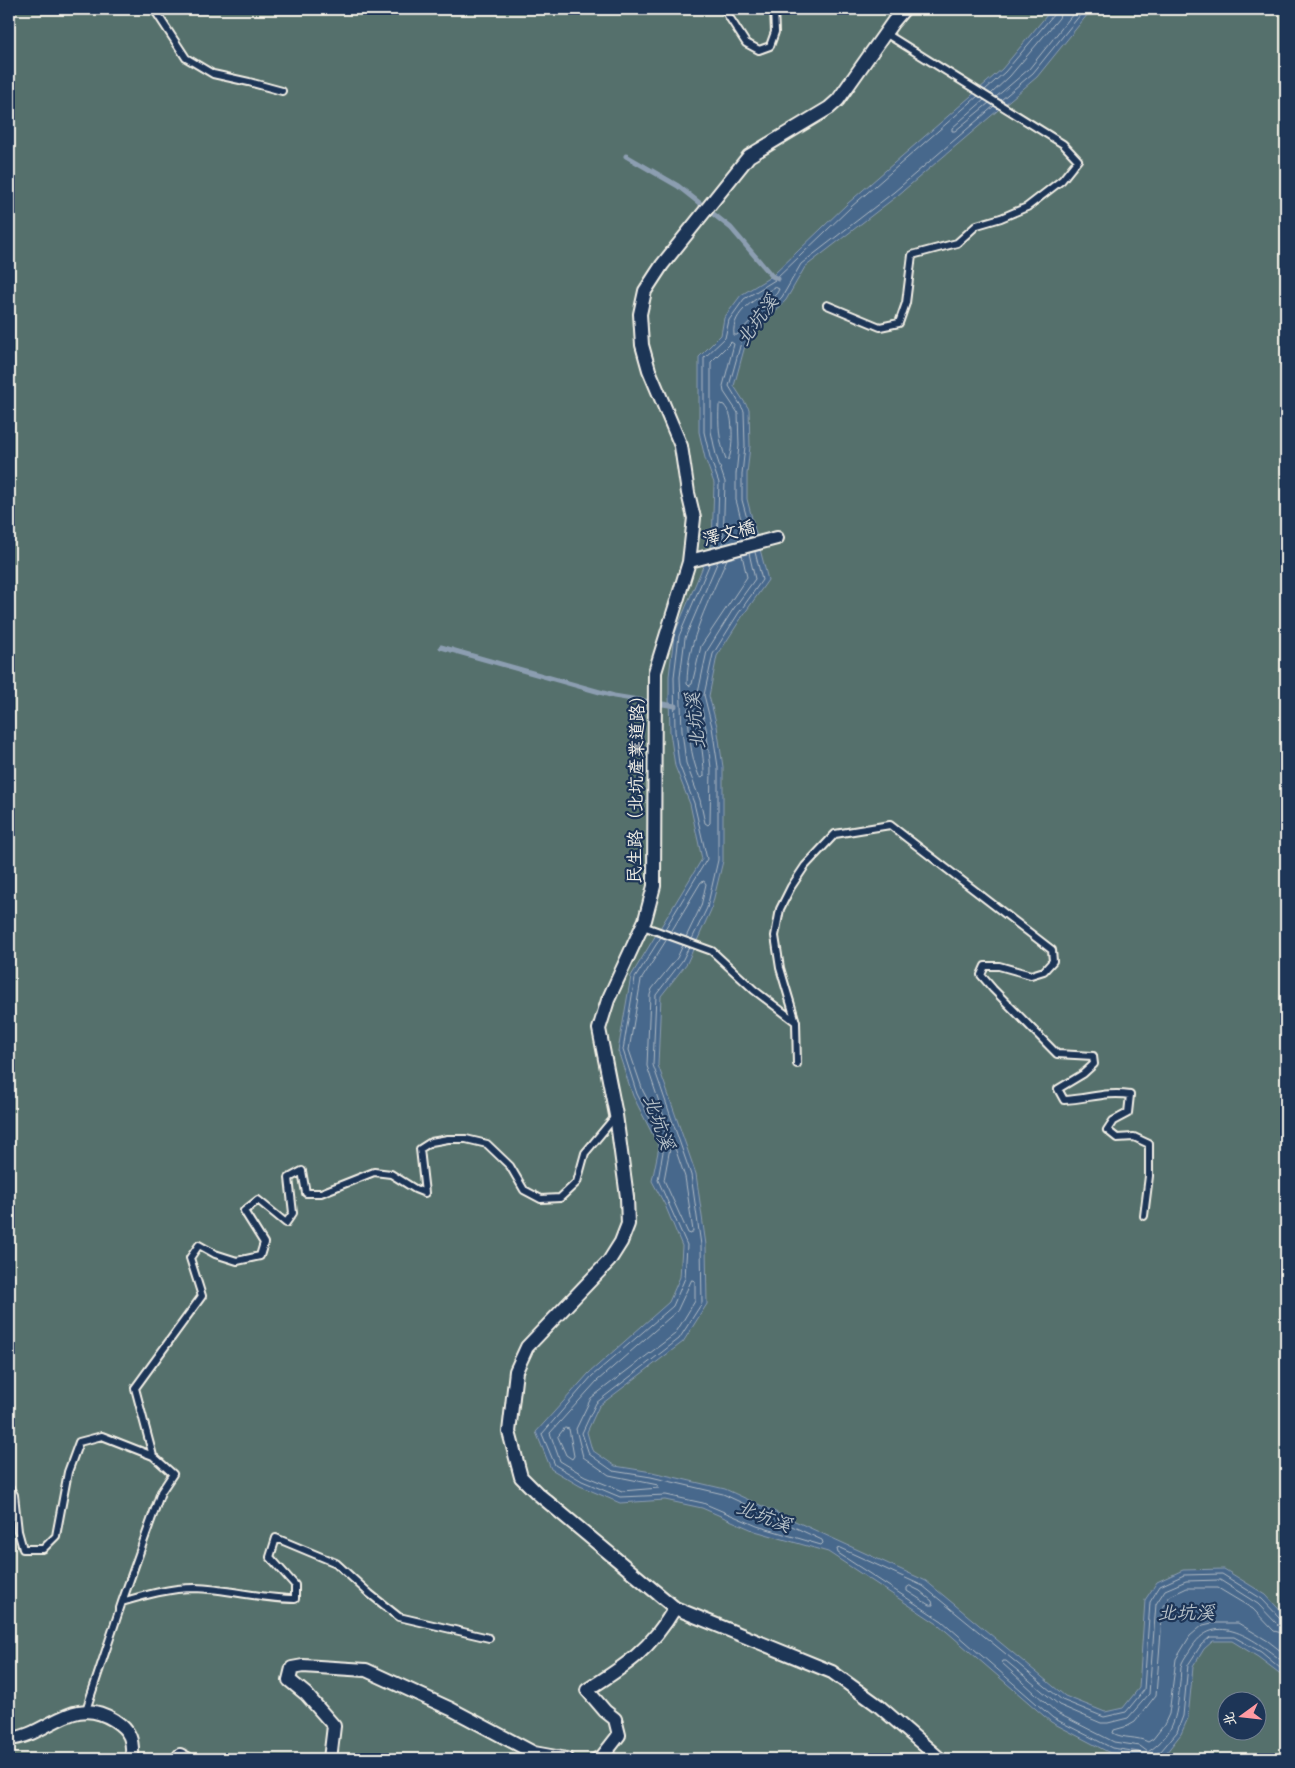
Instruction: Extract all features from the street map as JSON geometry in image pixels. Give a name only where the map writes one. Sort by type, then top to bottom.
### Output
[{"type":"street","name":"民生路（北坑產業道路）","points":[[904,9],[838,100],[829,108],[749,156],[662,265],[645,291],[640,314],[642,345],[649,370],[681,446],[694,518],[689,562],[654,672],[654,886],[643,926],[608,1000],[599,1029],[616,1115],[627,1197],[628,1224],[621,1242],[609,1261],[527,1347],[516,1371],[509,1432],[521,1476],[537,1493],[675,1608],[832,1672],[879,1706],[940,1759]]},
{"type":"street","name":"澤文橋","points":[[690,562],[777,538]]},
{"type":"street","points":[[597,1759],[602,1757],[619,1735],[615,1719],[605,1711],[587,1690],[627,1664],[648,1646],[665,1625],[675,1608]]},
{"type":"street","points":[[330,1759],[334,1726],[306,1694],[289,1680],[292,1668],[303,1666],[366,1670],[459,1713],[534,1753],[567,1759]]},
{"type":"street","points":[[9,1739],[40,1729],[68,1714],[86,1710],[109,1717],[125,1727],[132,1741],[132,1759]]},
{"type":"street","points":[[177,1759],[180,1755],[187,1759]]},
{"type":"lane","points":[[154,9],[186,58],[213,74],[282,91]]},
{"type":"lane","points":[[724,9],[746,43],[760,50],[770,46],[774,32],[774,9]]},
{"type":"lane","points":[[827,305],[880,327],[899,323],[906,303],[912,255],[957,243],[977,225],[1001,218],[1027,207],[1062,180],[1078,160],[1063,144],[885,33]]},
{"type":"lane","points":[[797,1064],[796,1022],[780,968],[775,936],[780,909],[791,887],[806,866],[835,834],[890,825],[1052,950],[1053,962],[1044,971],[1031,975],[999,966],[985,966],[981,975],[1057,1054],[1093,1056],[1094,1064],[1083,1074],[1058,1089],[1064,1100],[1118,1093],[1130,1096],[1128,1113],[1113,1121],[1107,1130],[1117,1138],[1134,1136],[1149,1144],[1149,1176],[1144,1216]]},
{"type":"lane","points":[[643,926],[712,951],[754,990],[796,1022]]},
{"type":"lane","points":[[153,1456],[135,1388],[202,1296],[190,1258],[199,1245],[215,1254],[237,1261],[260,1256],[264,1243],[244,1211],[258,1200],[286,1223],[293,1213],[289,1178],[302,1171],[306,1193],[321,1193],[374,1172],[391,1174],[415,1189],[425,1192],[420,1149],[431,1142],[466,1139],[487,1144],[510,1166],[524,1190],[541,1199],[560,1198],[577,1182],[585,1153],[616,1115]]},
{"type":"lane","points":[[9,1487],[14,1495],[18,1531],[23,1549],[42,1549],[56,1536],[68,1472],[80,1442],[102,1436],[153,1456],[173,1474],[162,1492],[122,1602],[86,1710]]},
{"type":"lane","points":[[122,1602],[150,1593],[193,1588],[232,1591],[272,1599],[295,1599],[295,1585],[270,1557],[276,1538],[336,1564],[399,1617],[488,1638]]},
{"type":"green space","points":[[9,9],[1286,9],[1286,1759],[9,1759]]},
{"type":"water","name":"北坑溪","points":[[1052,9],[1092,9],[1037,77],[897,196],[805,267],[786,300],[746,342],[734,386],[749,409],[750,446],[747,499],[768,580],[717,656],[709,696],[717,726],[723,767],[723,861],[711,910],[687,963],[661,996],[658,1065],[696,1174],[706,1245],[707,1304],[683,1342],[599,1406],[587,1432],[592,1450],[615,1466],[652,1472],[725,1489],[926,1581],[1065,1696],[1105,1712],[1123,1708],[1139,1688],[1145,1600],[1157,1582],[1183,1570],[1224,1569],[1266,1595],[1286,1617],[1286,1683],[1282,1675],[1232,1641],[1213,1641],[1204,1649],[1193,1667],[1188,1718],[1181,1734],[1163,1757],[1141,1757],[1110,1753],[1051,1722],[939,1625],[828,1552],[755,1531],[702,1508],[665,1500],[620,1503],[580,1486],[551,1469],[536,1432],[589,1373],[669,1302],[680,1277],[682,1246],[665,1205],[652,1181],[659,1147],[633,1096],[618,1051],[631,976],[702,859],[690,804],[675,766],[670,732],[669,697],[669,676],[674,635],[712,545],[714,483],[705,458],[699,432],[699,357],[721,335],[724,318],[741,295],[772,276],[847,204],[1002,69]]},
{"type":"waterway","points":[[626,156],[678,186],[731,228],[772,276],[778,279]]},
{"type":"waterway","points":[[441,647],[614,696],[675,706]]}]
